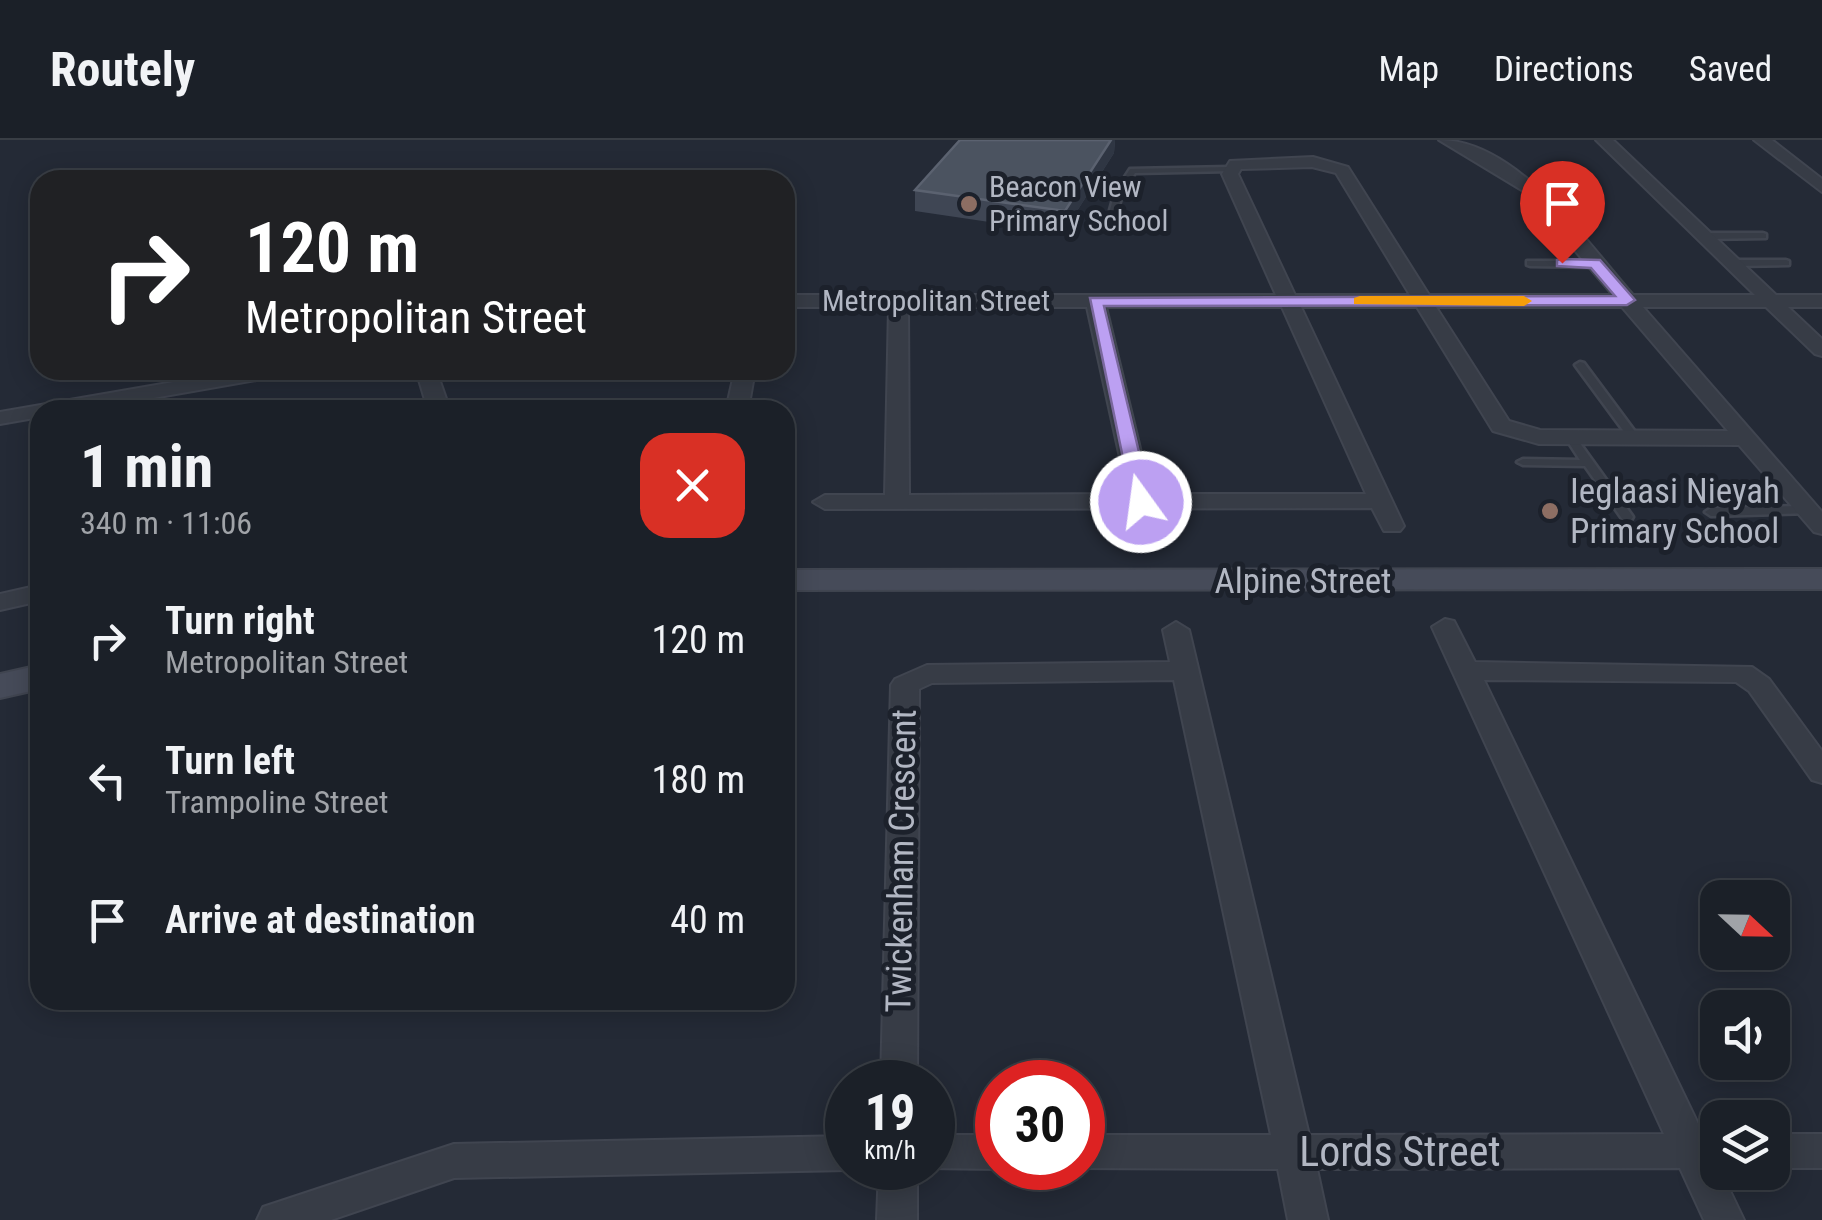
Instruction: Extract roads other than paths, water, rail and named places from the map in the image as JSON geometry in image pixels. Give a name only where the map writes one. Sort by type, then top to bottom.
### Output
[{"type":"street","points":[[1447,140],[1520,180],[1815,518]]},
{"type":"street","points":[[1604,140],[1822,350]]},
{"type":"street","points":[[1762,140],[1822,187]]},
{"type":"street","points":[[1392,526],[1230,169],[1244,163],[1313,162],[1342,170],[1501,426],[1518,434],[1570,438],[1745,438]]},
{"type":"street","name":"Metropolitan Street","points":[[795,300],[1822,301]]},
{"type":"street","points":[[897,502],[898,301]]},
{"type":"street","points":[[1095,301],[1141,502]]},
{"type":"street","points":[[142,400],[198,394],[245,380]]},
{"type":"street","points":[[0,418],[30,413]]},
{"type":"street","points":[[825,502],[1381,501]]},
{"type":"street","name":"Alpine Street","points":[[795,580],[1822,579]]},
{"type":"street","points":[[0,602],[30,595]]},
{"type":"street","points":[[1446,627],[1700,1143]]},
{"type":"street","points":[[1176,630],[1267,1021],[1308,1220]]},
{"type":"street","points":[[1465,670],[1742,673],[1760,685],[1822,773]]},
{"type":"street","name":"Twickenham Crescent","points":[[898,1060],[905,685],[927,674],[1186,672]]},
{"type":"street","points":[[0,686],[30,679]]},
{"type":"street","name":"Lords Street","points":[[1105,1152],[1700,1151]]},
{"type":"street","points":[[1790,1151],[1822,1151]]},
{"type":"street","points":[[277,1220],[454,1161],[825,1153]]},
{"type":"street","points":[[898,1190],[898,1220]]},
{"type":"street","points":[[1715,1190],[1724,1220]]},
{"type":"lane","points":[[1114,210],[1119,192],[1133,171],[1230,169]]},
{"type":"lane","points":[[1705,236],[1763,236]]},
{"type":"lane","points":[[1530,263],[1595,264]]},
{"type":"lane","points":[[1733,263],[1786,263]]},
{"type":"lane","points":[[1580,365],[1634,439]]},
{"type":"lane","points":[[1570,438],[1627,517]]},
{"type":"lane","points":[[1523,462],[1588,463]]},
{"type":"lane","points":[[1712,512],[1815,518]]},
{"type":"place","name":"Beacon View Primary School","points":[[969,204]]},
{"type":"place","name":"Ieglaasi Nieyah Primary School","points":[[1550,511]]}]
